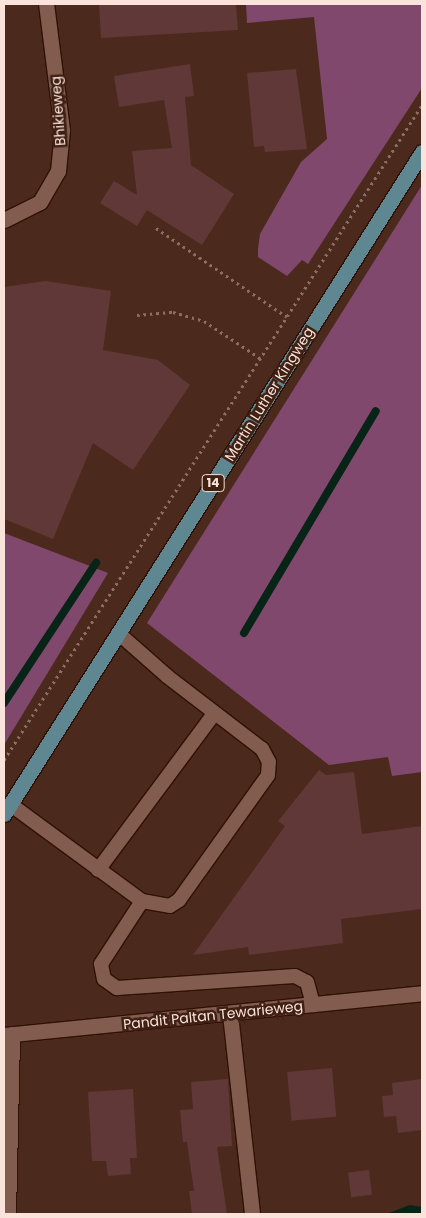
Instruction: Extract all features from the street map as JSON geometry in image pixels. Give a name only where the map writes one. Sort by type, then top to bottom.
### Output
[{"type":"main road","name":"Martin Luther Kingweg","points":[[7,809],[422,152]]},
{"type":"street","name":"Bhikieweg","points":[[4,220],[40,202],[58,171],[62,130],[46,4]]},
{"type":"street","name":"Pandit Paltan Tewarieweg","points":[[8,1034],[230,1014],[422,993]]},
{"type":"street","points":[[230,1014],[252,1214]]},
{"type":"street","points":[[8,1034],[8,1214]]},
{"type":"lane","points":[[7,809],[142,901],[160,907],[179,900],[268,775],[269,762],[262,748],[214,714],[118,633]]},
{"type":"lane","points":[[98,870],[214,714]]},
{"type":"lane","points":[[142,901],[101,964],[104,979],[117,988],[295,976],[307,982],[313,1005]]},
{"type":"path","points":[[4,760],[422,105]]},
{"type":"path","points":[[156,228],[287,317]]},
{"type":"path","points":[[137,315],[173,312],[204,321],[260,358]]},
{"type":"shaded area","points":[[246,4],[422,4],[422,88],[308,264],[302,260],[287,276],[258,257],[258,249],[260,234],[301,162],[327,139],[314,17],[247,23]]},
{"type":"shaded area","points":[[422,185],[422,772],[392,776],[388,757],[329,765],[147,623]]},
{"type":"shaded area","points":[[4,533],[108,573],[4,745]]},
{"type":"shaded area","points":[[410,1205],[422,1207],[422,1214],[386,1214]]},
{"type":"building","points":[[99,4],[236,4],[238,30],[101,38]]},
{"type":"building","points":[[190,64],[194,96],[185,97],[191,165],[234,194],[202,245],[147,210],[137,226],[100,203],[114,181],[137,195],[132,151],[172,148],[164,100],[119,107],[114,76]]},
{"type":"building","points":[[296,69],[307,149],[265,152],[264,146],[254,147],[247,73]]},
{"type":"building","points":[[46,281],[111,291],[103,350],[158,360],[190,385],[133,470],[93,443],[53,539],[4,519],[4,287]]},
{"type":"building","points":[[319,770],[326,775],[354,772],[362,834],[422,826],[422,909],[341,919],[343,943],[249,955],[248,947],[193,955],[285,826],[278,821]]},
{"type":"building","points":[[332,1068],[336,1117],[291,1121],[287,1072]]},
{"type":"building","points":[[228,1079],[232,1146],[217,1147],[227,1214],[192,1214],[189,1191],[194,1191],[187,1142],[183,1142],[180,1110],[193,1109],[191,1082]]},
{"type":"building","points":[[422,1079],[422,1130],[398,1133],[396,1116],[384,1117],[382,1096],[393,1095],[392,1083]]},
{"type":"building","points":[[133,1089],[137,1158],[130,1158],[131,1174],[108,1176],[106,1161],[92,1161],[88,1092]]},
{"type":"building","points":[[369,1170],[372,1195],[351,1197],[348,1173]]},
{"type":"waterway","points":[[244,633],[376,411]]},
{"type":"waterway","points":[[4,703],[96,563]]}]
